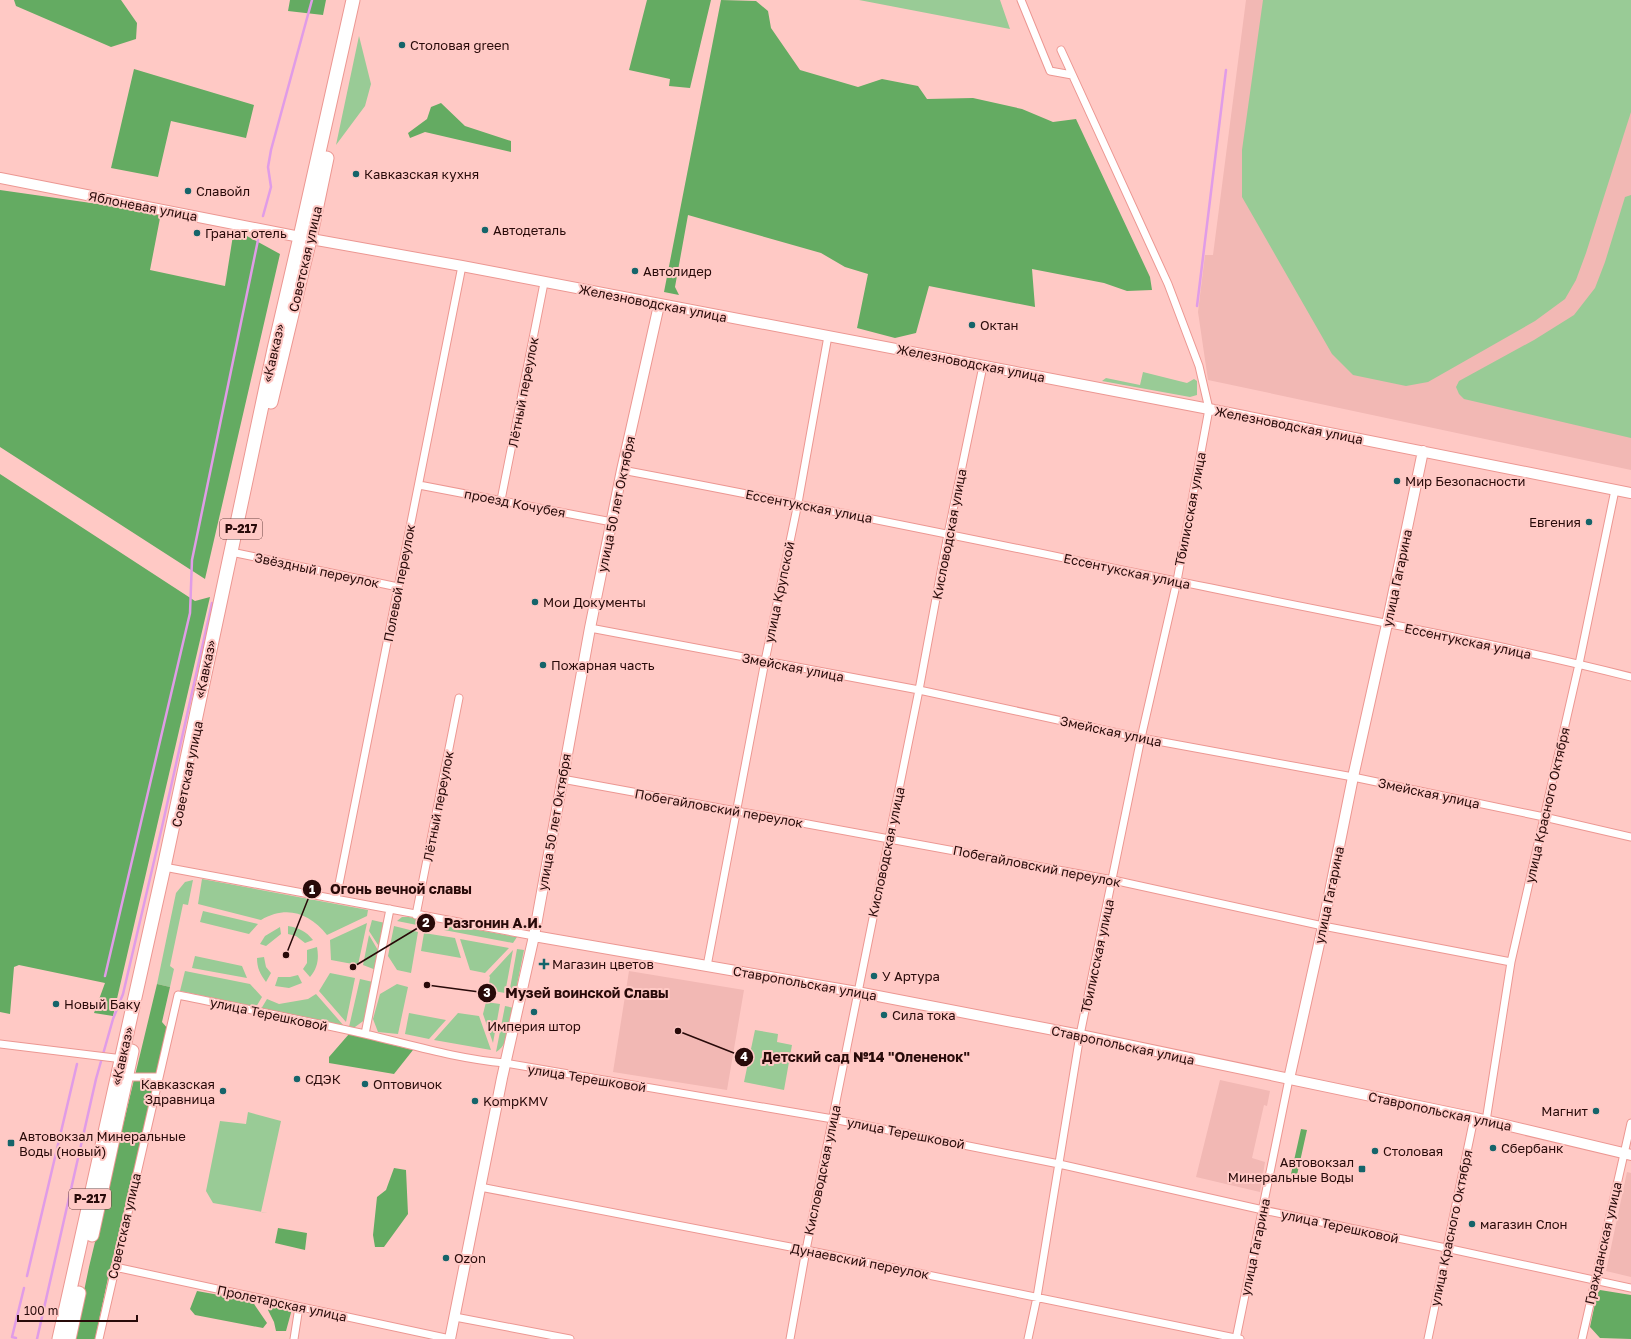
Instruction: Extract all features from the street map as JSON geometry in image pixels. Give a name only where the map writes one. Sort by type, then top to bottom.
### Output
[{"type":"highway","name":"«Кавказ»","points":[[166,867],[272,357],[305,238],[353,0]]},
{"type":"highway","name":"Советская улица","points":[[69,1339],[166,867],[305,238],[360,0]]},
{"type":"highway","name":"«Кавказ»","points":[[59,1339],[126,1059]]},
{"type":"main road","name":"Яблоневая улица","points":[[0,178],[305,238]]},
{"type":"main road","name":"Железноводская улица","points":[[305,238],[462,266],[544,283],[1209,409],[1631,493]]},
{"type":"main road","name":"улица 50 лет Октября","points":[[450,1339],[505,1064],[534,936],[590,628],[622,470],[659,305]]},
{"type":"main road","name":"улица Гагарина","points":[[1289,1079],[1323,926],[1353,777],[1423,451]]},
{"type":"main road","name":"Ставропольская улица","points":[[534,936],[857,992],[1080,1035],[1474,1118],[1627,1154]]},
{"type":"street","points":[[1021,0],[1050,71],[1072,75]]},
{"type":"street","points":[[1061,50],[1168,284],[1199,366],[1209,409]]},
{"type":"street","name":"Полевой переулок","points":[[336,899],[462,266]]},
{"type":"street","name":"Лётный переулок","points":[[501,500],[544,283]]},
{"type":"street","name":"улица Крупской","points":[[707,966],[765,661],[798,503],[828,336]]},
{"type":"street","name":"Кисловодская улица","points":[[790,1339],[857,992],[983,366]]},
{"type":"street","name":"Тбилисская улица","points":[[1028,1339],[1080,1035],[1141,738],[1177,581],[1209,409]]},
{"type":"street","name":"Ессентукская улица","points":[[622,470],[798,503],[1579,664],[1631,677]]},
{"type":"street","name":"проезд Кочубея","points":[[419,485],[612,522]]},
{"type":"street","name":"улица Красного Октября","points":[[1486,1121],[1511,962],[1579,664],[1615,490]]},
{"type":"street","name":"Звёздный переулок","points":[[236,553],[398,587]]},
{"type":"street","name":"Змейская улица","points":[[590,628],[919,690],[1141,738],[1353,777],[1631,837]]},
{"type":"street","name":"Лётный переулок","points":[[416,914],[459,698]]},
{"type":"street","name":"Побегайловский переулок","points":[[562,779],[1113,880],[1323,926],[1511,962]]},
{"type":"street","name":"Ставропольская улица","points":[[166,867],[534,936]]},
{"type":"street","points":[[365,1034],[390,909]]},
{"type":"street","name":"улица Терешковой","points":[[178,996],[365,1034],[424,1049],[484,1061],[833,1119],[1059,1164],[1263,1210],[1631,1288]]},
{"type":"street","name":"Советская улица","points":[[99,1339],[178,996]]},
{"type":"street","points":[[0,1044],[126,1059]]},
{"type":"street","points":[[133,1077],[159,1077]]},
{"type":"street","name":"улица Гагарина","points":[[1237,1339],[1289,1079]]},
{"type":"street","name":"улица Красного Октября","points":[[1428,1339],[1474,1118]]},
{"type":"street","name":"Гражданская улица","points":[[1582,1339],[1594,1280],[1627,1154],[1631,1123]]},
{"type":"street","name":"Дунаевский переулок","points":[[480,1187],[806,1250],[1237,1339]]},
{"type":"street","name":"Пролетарская улица","points":[[115,1267],[450,1339]]},
{"type":"street","points":[[294,1339],[299,1307]]},
{"type":"street","points":[[455,1317],[570,1339]]},
{"type":"shaded area","points":[[1246,0],[1631,0],[1631,470],[1208,380],[1198,312],[1205,255],[1213,255]]},
{"type":"shaded area","points":[[629,971],[744,990],[727,1090],[613,1072]]},
{"type":"shaded area","points":[[1220,1080],[1270,1091],[1267,1106],[1264,1105],[1252,1158],[1265,1162],[1260,1192],[1196,1177]]},
{"type":"shaded area","points":[[1627,1172],[1631,1173],[1631,1277],[1606,1271]]},
{"type":"green space","points":[[14,0],[121,0],[137,23],[136,39],[111,47],[16,6]]},
{"type":"green space","points":[[290,0],[326,0],[323,15],[288,11]]},
{"type":"green space","points":[[647,0],[711,0],[690,88],[669,86],[670,79],[629,70]]},
{"type":"green space","points":[[721,0],[756,1],[768,11],[771,28],[800,70],[858,87],[882,79],[918,86],[927,99],[973,98],[1022,109],[1053,122],[1076,119],[1150,277],[1152,290],[1127,291],[1104,283],[1032,269],[1035,307],[929,286],[916,333],[895,338],[857,328],[868,274],[845,267],[821,253],[688,215],[675,287],[679,295],[664,292]]},
{"type":"green space","points":[[859,0],[1000,0],[1010,29]]},
{"type":"green space","points":[[1263,0],[1631,0],[1631,112],[1586,253],[1576,280],[1565,299],[1535,321],[1428,382],[1406,386],[1353,375],[1332,354],[1242,197],[1242,150]]},
{"type":"green space","points":[[359,36],[371,84],[365,106],[336,145]]},
{"type":"green space","points":[[134,69],[254,105],[246,138],[171,121],[158,177],[111,168]]},
{"type":"green space","points":[[441,103],[465,126],[511,141],[511,152],[425,132],[410,138],[408,133],[427,119],[431,107]]},
{"type":"green space","points":[[0,190],[161,213],[150,270],[225,286],[234,229],[280,254],[205,579],[0,447]]},
{"type":"green space","points":[[1631,195],[1631,438],[1464,399],[1459,394],[1456,387],[1459,381],[1534,340],[1574,315],[1595,288],[1605,262],[1625,197]]},
{"type":"green space","points":[[1143,372],[1187,383],[1194,379],[1197,381],[1197,395],[1190,397],[1102,381],[1106,378],[1140,385]]},
{"type":"green space","points":[[0,474],[195,601],[210,597],[113,1016],[94,1013],[105,983],[19,965],[14,967],[10,1014],[0,1012]]},
{"type":"green space","points":[[202,879],[368,910],[367,916],[327,935],[313,921],[289,912],[271,915],[261,920],[198,904]]},
{"type":"green space","points":[[193,880],[188,905],[183,904],[170,966],[174,969],[170,987],[157,984],[176,893],[185,882]]},
{"type":"green space","points":[[203,911],[258,924],[249,934],[200,922]]},
{"type":"green space","points":[[402,917],[428,921],[427,927],[397,921]]},
{"type":"green space","points":[[372,920],[385,923],[380,948],[369,931]]},
{"type":"green space","points":[[367,923],[358,965],[331,960],[330,940]]},
{"type":"green space","points":[[445,924],[517,937],[513,943],[444,930]]},
{"type":"green space","points":[[288,926],[302,930],[313,940],[305,943],[296,936],[288,934]]},
{"type":"green space","points":[[394,926],[418,932],[411,973],[397,970],[388,956]]},
{"type":"green space","points":[[280,927],[281,934],[266,946],[260,944],[265,936]]},
{"type":"green space","points":[[424,933],[455,938],[461,958],[421,951]]},
{"type":"green space","points":[[369,935],[379,952],[376,970],[363,965]]},
{"type":"green space","points":[[460,939],[509,948],[485,973],[470,970]]},
{"type":"green space","points":[[317,947],[317,963],[315,970],[310,977],[303,969],[307,963],[307,950]]},
{"type":"green space","points":[[517,949],[524,950],[515,995],[509,994]]},
{"type":"green space","points":[[513,950],[505,993],[488,990],[489,976]]},
{"type":"green space","points":[[195,956],[242,966],[247,978],[192,968]]},
{"type":"green space","points":[[264,957],[266,967],[271,973],[266,982],[259,971],[257,962],[257,958]]},
{"type":"green space","points":[[185,971],[250,984],[262,997],[256,1007],[180,991]]},
{"type":"green space","points":[[330,973],[355,978],[346,1022],[319,991]]},
{"type":"green space","points":[[298,975],[302,983],[289,988],[275,986],[278,977]]},
{"type":"green space","points":[[360,979],[373,982],[366,1019],[355,1027],[349,1027]]},
{"type":"green space","points":[[157,984],[170,987],[162,1022],[168,1029],[108,1278],[95,1339],[74,1339],[89,1267]]},
{"type":"green space","points":[[397,984],[408,987],[398,1034],[378,1032],[373,1019],[380,994]]},
{"type":"green space","points":[[316,994],[344,1026],[261,1009],[267,999],[279,1004],[308,999]]},
{"type":"green space","points":[[486,1002],[500,1004],[493,1043],[483,1014]]},
{"type":"green space","points":[[505,1006],[514,1008],[507,1038],[501,1048],[496,1052]]},
{"type":"green space","points":[[409,1013],[446,1020],[429,1039],[405,1034]]},
{"type":"green space","points":[[458,1013],[479,1016],[491,1050],[434,1040]]},
{"type":"green space","points":[[755,1030],[778,1034],[777,1042],[792,1045],[784,1090],[744,1082]]},
{"type":"green space","points":[[349,1034],[413,1050],[394,1074],[329,1063],[329,1057]]},
{"type":"green space","points":[[248,1112],[281,1121],[261,1212],[213,1203],[206,1191],[220,1121],[246,1124]]},
{"type":"green space","points":[[1301,1129],[1307,1130],[1297,1175],[1291,1174]]},
{"type":"green space","points":[[394,1168],[406,1170],[408,1214],[384,1247],[375,1247],[373,1235],[377,1197],[386,1190]]},
{"type":"green space","points":[[278,1228],[307,1233],[305,1250],[275,1243]]},
{"type":"green space","points":[[1600,1290],[1631,1295],[1631,1339],[1600,1338],[1590,1327],[1597,1294]]},
{"type":"green space","points":[[197,1291],[252,1301],[267,1323],[263,1328],[195,1315],[190,1309]]},
{"type":"green space","points":[[269,1304],[292,1309],[286,1331],[276,1331],[274,1322],[268,1310]]},
{"type":"waterway","points":[[263,216],[271,187],[268,167],[271,150],[312,0]]},
{"type":"waterway","points":[[1197,306],[1226,70]]},
{"type":"waterway","points":[[105,976],[190,613],[192,560],[258,240]]},
{"type":"waterway","points":[[37,1339],[96,1079],[113,1019],[123,994],[212,603]]},
{"type":"waterway","points":[[27,1276],[77,1064]]},
{"type":"waterway","points":[[16,1338],[12,1337],[24,1288]]},
{"type":"place","name":"Столовая green","points":[[402,45]]},
{"type":"place","name":"Кавказская кухня","points":[[356,174]]},
{"type":"place","name":"Славойл","points":[[188,191]]},
{"type":"place","name":"Автодеталь","points":[[485,230]]},
{"type":"place","name":"Гранат отель","points":[[197,233]]},
{"type":"place","name":"Автолидер","points":[[635,271]]},
{"type":"place","name":"Октан","points":[[972,325]]},
{"type":"place","name":"Мир Безопасности","points":[[1397,481]]},
{"type":"place","name":"Евгения","points":[[1589,522]]},
{"type":"place","name":"Мои Документы","points":[[535,602]]},
{"type":"place","name":"Пожарная часть","points":[[543,665]]},
{"type":"place","name":"Огонь вечной славы","points":[[286,955]]},
{"type":"place","name":"Магазин цветов","points":[[544,964]]},
{"type":"place","name":"Разгонин А.И.","points":[[353,967]]},
{"type":"place","name":"У Артура","points":[[874,976]]},
{"type":"place","name":"Музей воинской Славы","points":[[427,985]]},
{"type":"place","name":"Новый Баку","points":[[56,1004]]},
{"type":"place","name":"Империя штор","points":[[534,1012]]},
{"type":"place","name":"Сила тока","points":[[884,1015]]},
{"type":"place","name":"Детский сад №14 \"Олененок\"","points":[[678,1031]]},
{"type":"place","name":"СДЭК","points":[[297,1079]]},
{"type":"place","name":"Оптовичок","points":[[365,1084]]},
{"type":"place","name":"Кавказская Здравница","points":[[223,1091]]},
{"type":"place","name":"KompKMV","points":[[475,1101]]},
{"type":"place","name":"Магнит","points":[[1596,1111]]},
{"type":"place","name":"Автовокзал Минеральные Воды (новый)","points":[[11,1143]]},
{"type":"place","name":"Сбербанк","points":[[1493,1148]]},
{"type":"place","name":"Столовая","points":[[1375,1151]]},
{"type":"place","name":"Автовокзал Минеральные Воды","points":[[1362,1169]]},
{"type":"place","name":"магазин Слон","points":[[1472,1224]]},
{"type":"place","name":"Ozon","points":[[446,1258]]}]
